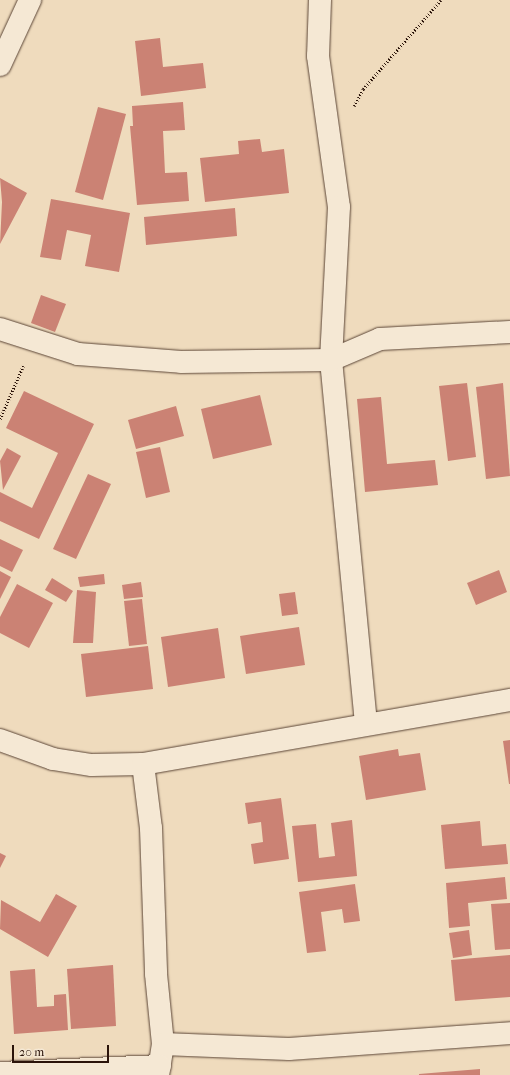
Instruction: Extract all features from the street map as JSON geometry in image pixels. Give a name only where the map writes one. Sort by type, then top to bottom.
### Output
[{"type":"street","points":[[0,65],[30,0]]},
{"type":"street","points":[[320,0],[318,56],[340,207],[331,360],[366,722]]},
{"type":"street","points":[[0,329],[33,342],[78,354],[181,362],[331,360],[380,339],[510,332]]},
{"type":"street","points":[[0,740],[53,759],[76,763],[143,764],[366,722],[510,700]]},
{"type":"street","points":[[0,1074],[159,1071],[163,1044],[156,974],[151,828],[143,764]]},
{"type":"street","points":[[163,1044],[289,1049],[510,1033]]},
{"type":"path","points":[[352,115],[363,89],[440,0]]},
{"type":"path","points":[[0,419],[33,342]]},
{"type":"building","points":[[160,38],[163,67],[203,63],[206,88],[141,96],[135,41]]},
{"type":"building","points":[[183,102],[185,130],[163,131],[165,173],[187,172],[189,201],[137,205],[130,126],[133,126],[132,106]]},
{"type":"building","points":[[98,107],[126,114],[103,200],[75,192]]},
{"type":"building","points":[[260,139],[262,152],[284,149],[289,193],[205,202],[200,158],[239,154],[238,141]]},
{"type":"building","points":[[0,178],[27,193],[0,244],[2,202]]},
{"type":"building","points":[[51,199],[130,213],[119,272],[85,266],[91,235],[67,230],[61,260],[40,257]]},
{"type":"building","points":[[235,208],[237,236],[146,245],[144,217]]},
{"type":"building","points":[[41,295],[66,304],[55,332],[31,323]]},
{"type":"building","points":[[467,383],[476,457],[448,461],[439,386]]},
{"type":"building","points":[[503,383],[510,476],[486,479],[476,387]]},
{"type":"building","points":[[24,391],[94,424],[39,539],[0,521],[0,492],[32,508],[58,453],[6,428]]},
{"type":"building","points":[[260,395],[272,445],[213,459],[201,409]]},
{"type":"building","points":[[381,397],[387,464],[435,460],[438,485],[365,492],[357,399]]},
{"type":"building","points":[[176,406],[184,436],[136,449],[128,420]]},
{"type":"building","points":[[160,447],[170,492],[146,498],[136,452]]},
{"type":"building","points":[[7,448],[21,456],[3,490],[0,461]]},
{"type":"building","points":[[88,474],[111,484],[76,559],[53,549]]},
{"type":"building","points":[[0,539],[23,550],[12,572],[0,566]]},
{"type":"building","points":[[499,570],[507,592],[476,605],[467,583]]},
{"type":"building","points":[[0,571],[11,577],[0,599]]},
{"type":"building","points":[[104,574],[105,584],[80,587],[78,577]]},
{"type":"building","points":[[52,578],[73,591],[66,602],[45,590]]},
{"type":"building","points":[[141,582],[143,597],[124,599],[122,585]]},
{"type":"building","points":[[17,584],[53,603],[29,648],[0,633],[0,617]]},
{"type":"building","points":[[77,590],[96,592],[93,643],[73,643]]},
{"type":"building","points":[[295,592],[298,614],[282,616],[279,594]]},
{"type":"building","points":[[142,599],[147,644],[129,646],[124,601]]},
{"type":"building","points":[[299,627],[305,665],[246,674],[240,636]]},
{"type":"building","points":[[218,628],[225,678],[168,687],[161,637]]},
{"type":"building","points":[[148,646],[153,689],[86,697],[81,654]]},
{"type":"building","points":[[510,740],[510,784],[509,784],[503,741]]},
{"type":"building","points":[[398,749],[399,756],[420,753],[426,790],[366,800],[359,756]]},
{"type":"building","points":[[281,798],[289,859],[254,864],[251,844],[263,842],[261,822],[248,824],[245,803]]},
{"type":"building","points":[[352,820],[357,876],[298,882],[292,826],[316,824],[319,858],[335,856],[331,823]]},
{"type":"building","points":[[480,821],[482,846],[506,844],[508,864],[445,869],[441,825]]},
{"type":"building","points":[[0,853],[6,856],[0,868]]},
{"type":"building","points":[[505,877],[507,899],[468,903],[470,926],[449,928],[446,883]]},
{"type":"building","points":[[355,884],[360,921],[344,923],[342,909],[321,912],[326,951],[307,953],[299,892]]},
{"type":"building","points":[[56,894],[77,906],[48,957],[0,929],[1,900],[40,922]]},
{"type":"building","points":[[510,903],[510,949],[495,950],[491,904]]},
{"type":"building","points":[[469,930],[472,955],[453,958],[449,933]]},
{"type":"building","points":[[510,955],[510,997],[455,1001],[451,960]]},
{"type":"building","points":[[113,965],[116,1026],[71,1029],[67,969]]},
{"type":"building","points":[[35,969],[37,1007],[54,1006],[54,995],[66,994],[68,1030],[14,1034],[10,971]]},
{"type":"building","points":[[480,1069],[480,1075],[419,1075],[419,1074]]}]
